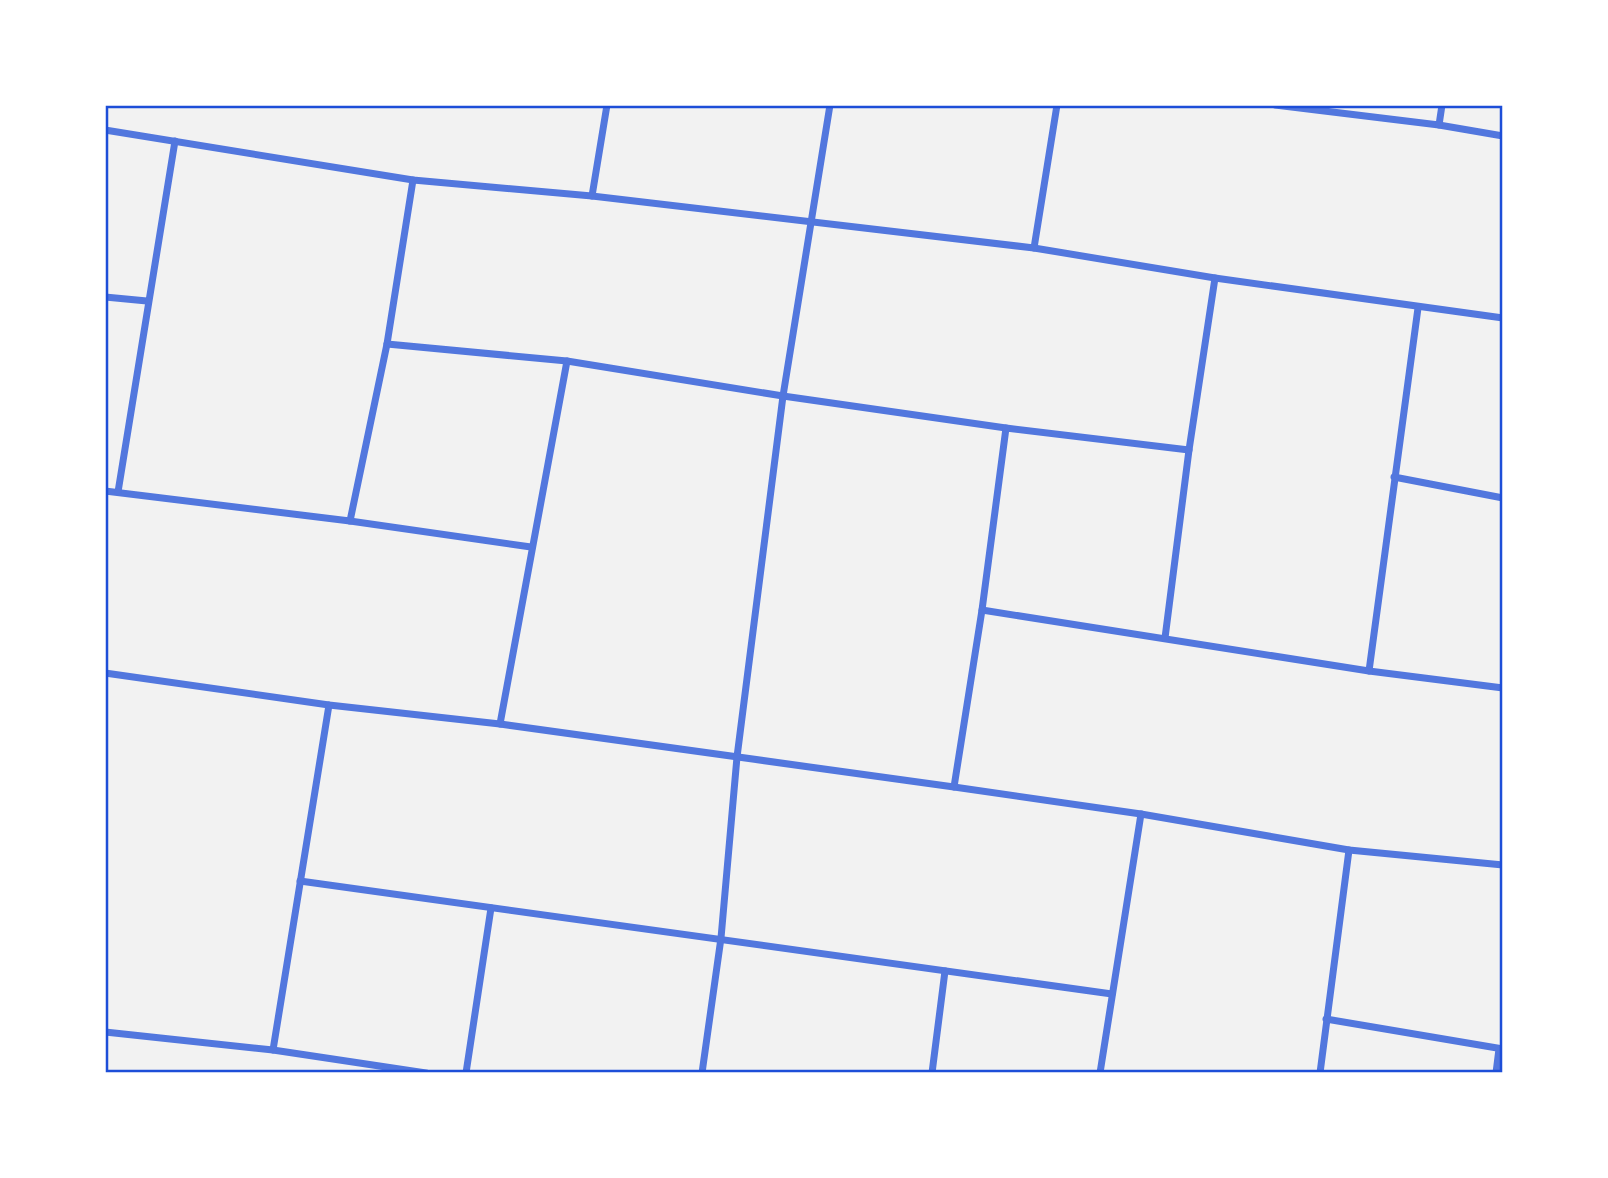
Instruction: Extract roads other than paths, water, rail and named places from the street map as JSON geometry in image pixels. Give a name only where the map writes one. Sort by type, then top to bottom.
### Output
[{"type":"street","points":[[592,196],[607,105]]},
{"type":"street","points":[[702,1073],[721,938],[737,757],[783,396],[830,105]]},
{"type":"street","points":[[1034,248],[1057,105]]},
{"type":"street","points":[[1275,105],[1439,125],[1503,136]]},
{"type":"street","points":[[1439,125],[1442,105]]},
{"type":"street","points":[[105,130],[413,180],[592,196],[812,224],[1034,248],[1215,278],[1503,318]]},
{"type":"street","points":[[118,492],[175,141]]},
{"type":"street","points":[[350,520],[387,345],[413,180]]},
{"type":"street","points":[[1165,638],[1215,278]]},
{"type":"street","points":[[105,297],[147,301]]},
{"type":"street","points":[[1369,671],[1418,308]]},
{"type":"street","points":[[387,345],[567,361],[1006,428],[1189,450]]},
{"type":"street","points":[[500,724],[567,361]]},
{"type":"street","points":[[954,787],[982,610],[1006,428]]},
{"type":"street","points":[[1394,477],[1503,498]]},
{"type":"street","points":[[105,491],[350,520],[531,547]]},
{"type":"street","points":[[982,610],[1369,671],[1503,688]]},
{"type":"street","points":[[105,673],[954,787],[1141,814],[1349,850],[1503,865]]},
{"type":"street","points":[[273,1050],[329,705]]},
{"type":"street","points":[[1100,1073],[1141,814]]},
{"type":"street","points":[[1320,1073],[1349,850]]},
{"type":"street","points":[[300,881],[1112,994]]},
{"type":"street","points":[[466,1073],[491,908]]},
{"type":"street","points":[[933,1073],[945,971]]},
{"type":"street","points":[[1326,1019],[1501,1049],[1496,1073]]},
{"type":"street","points":[[105,1032],[273,1050],[426,1073]]}]
